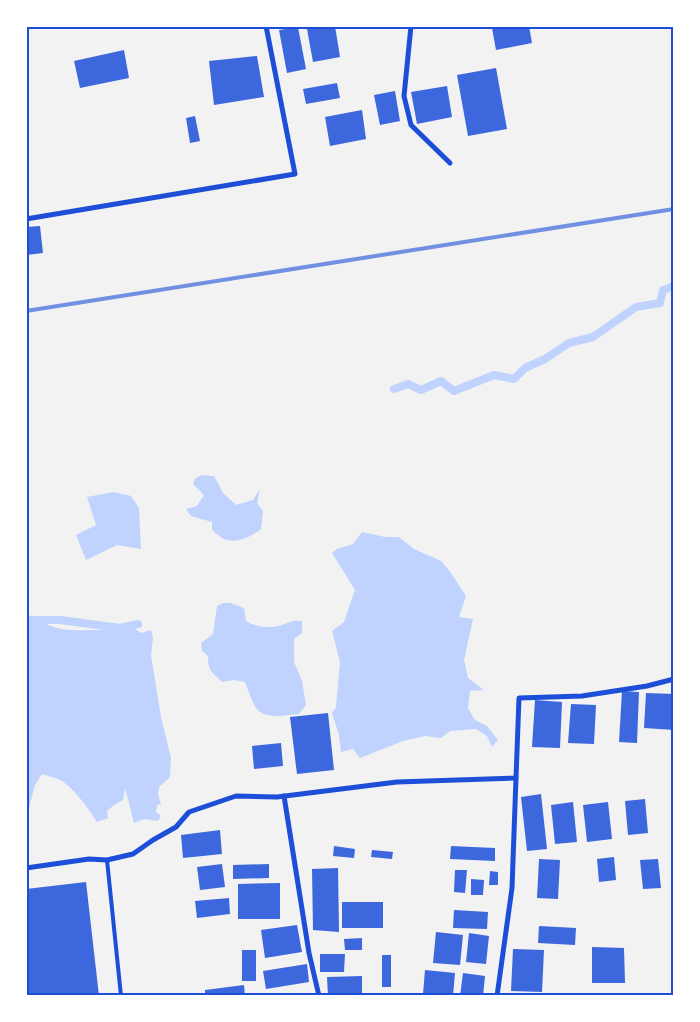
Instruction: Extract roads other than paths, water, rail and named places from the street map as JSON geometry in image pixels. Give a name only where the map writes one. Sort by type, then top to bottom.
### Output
[{"type":"street","points":[[26,219],[296,174],[266,26]]},
{"type":"street","points":[[411,26],[404,96],[411,125],[450,163]]},
{"type":"street","points":[[496,996],[513,881],[519,698],[582,696],[674,680]]},
{"type":"street","points":[[26,868],[89,859],[108,860],[133,854],[176,827],[189,812],[236,796],[284,796],[397,782],[516,778]]},
{"type":"street","points":[[284,796],[309,953],[319,996]]},
{"type":"lane","points":[[108,860],[121,996]]},
{"type":"water","points":[[201,475],[214,476],[223,493],[236,505],[253,500],[260,489],[257,503],[263,511],[261,529],[248,537],[235,541],[229,540],[217,535],[212,529],[212,522],[191,516],[186,509],[197,506],[204,495],[193,484],[195,479]]},
{"type":"water","points":[[114,492],[131,496],[139,508],[141,549],[117,545],[86,560],[76,535],[96,525],[87,497]]},
{"type":"water","points":[[362,532],[385,537],[399,537],[414,549],[441,561],[466,596],[459,617],[473,619],[464,660],[468,678],[484,690],[470,691],[468,708],[475,720],[487,726],[498,740],[492,747],[487,736],[476,729],[450,731],[441,738],[425,736],[403,741],[360,758],[353,749],[341,752],[339,735],[332,713],[336,707],[340,662],[332,631],[344,622],[355,590],[332,553],[337,549],[353,544]]},
{"type":"water","points":[[223,603],[230,603],[244,608],[246,621],[258,626],[273,627],[293,621],[302,621],[302,633],[294,639],[294,662],[302,681],[306,705],[299,714],[276,716],[264,714],[256,708],[245,682],[234,680],[222,682],[211,671],[208,656],[202,651],[201,643],[213,634],[217,606]]},
{"type":"water","points":[[31,615],[48,625],[64,629],[135,629],[141,633],[151,630],[153,637],[151,655],[161,717],[171,758],[170,777],[159,787],[158,794],[161,804],[157,805],[156,812],[161,816],[158,821],[144,819],[134,823],[125,788],[123,800],[107,811],[108,818],[97,822],[85,804],[69,786],[58,779],[42,774],[35,785],[26,820],[26,626]]},
{"type":"waterway","points":[[394,389],[408,384],[421,390],[441,381],[454,391],[494,375],[514,379],[525,368],[545,359],[569,343],[593,337],[636,307],[660,303],[663,290],[674,286]]},
{"type":"waterway","points":[[26,620],[60,620],[120,628],[138,624]]},
{"type":"railway","points":[[26,311],[674,209]]}]
